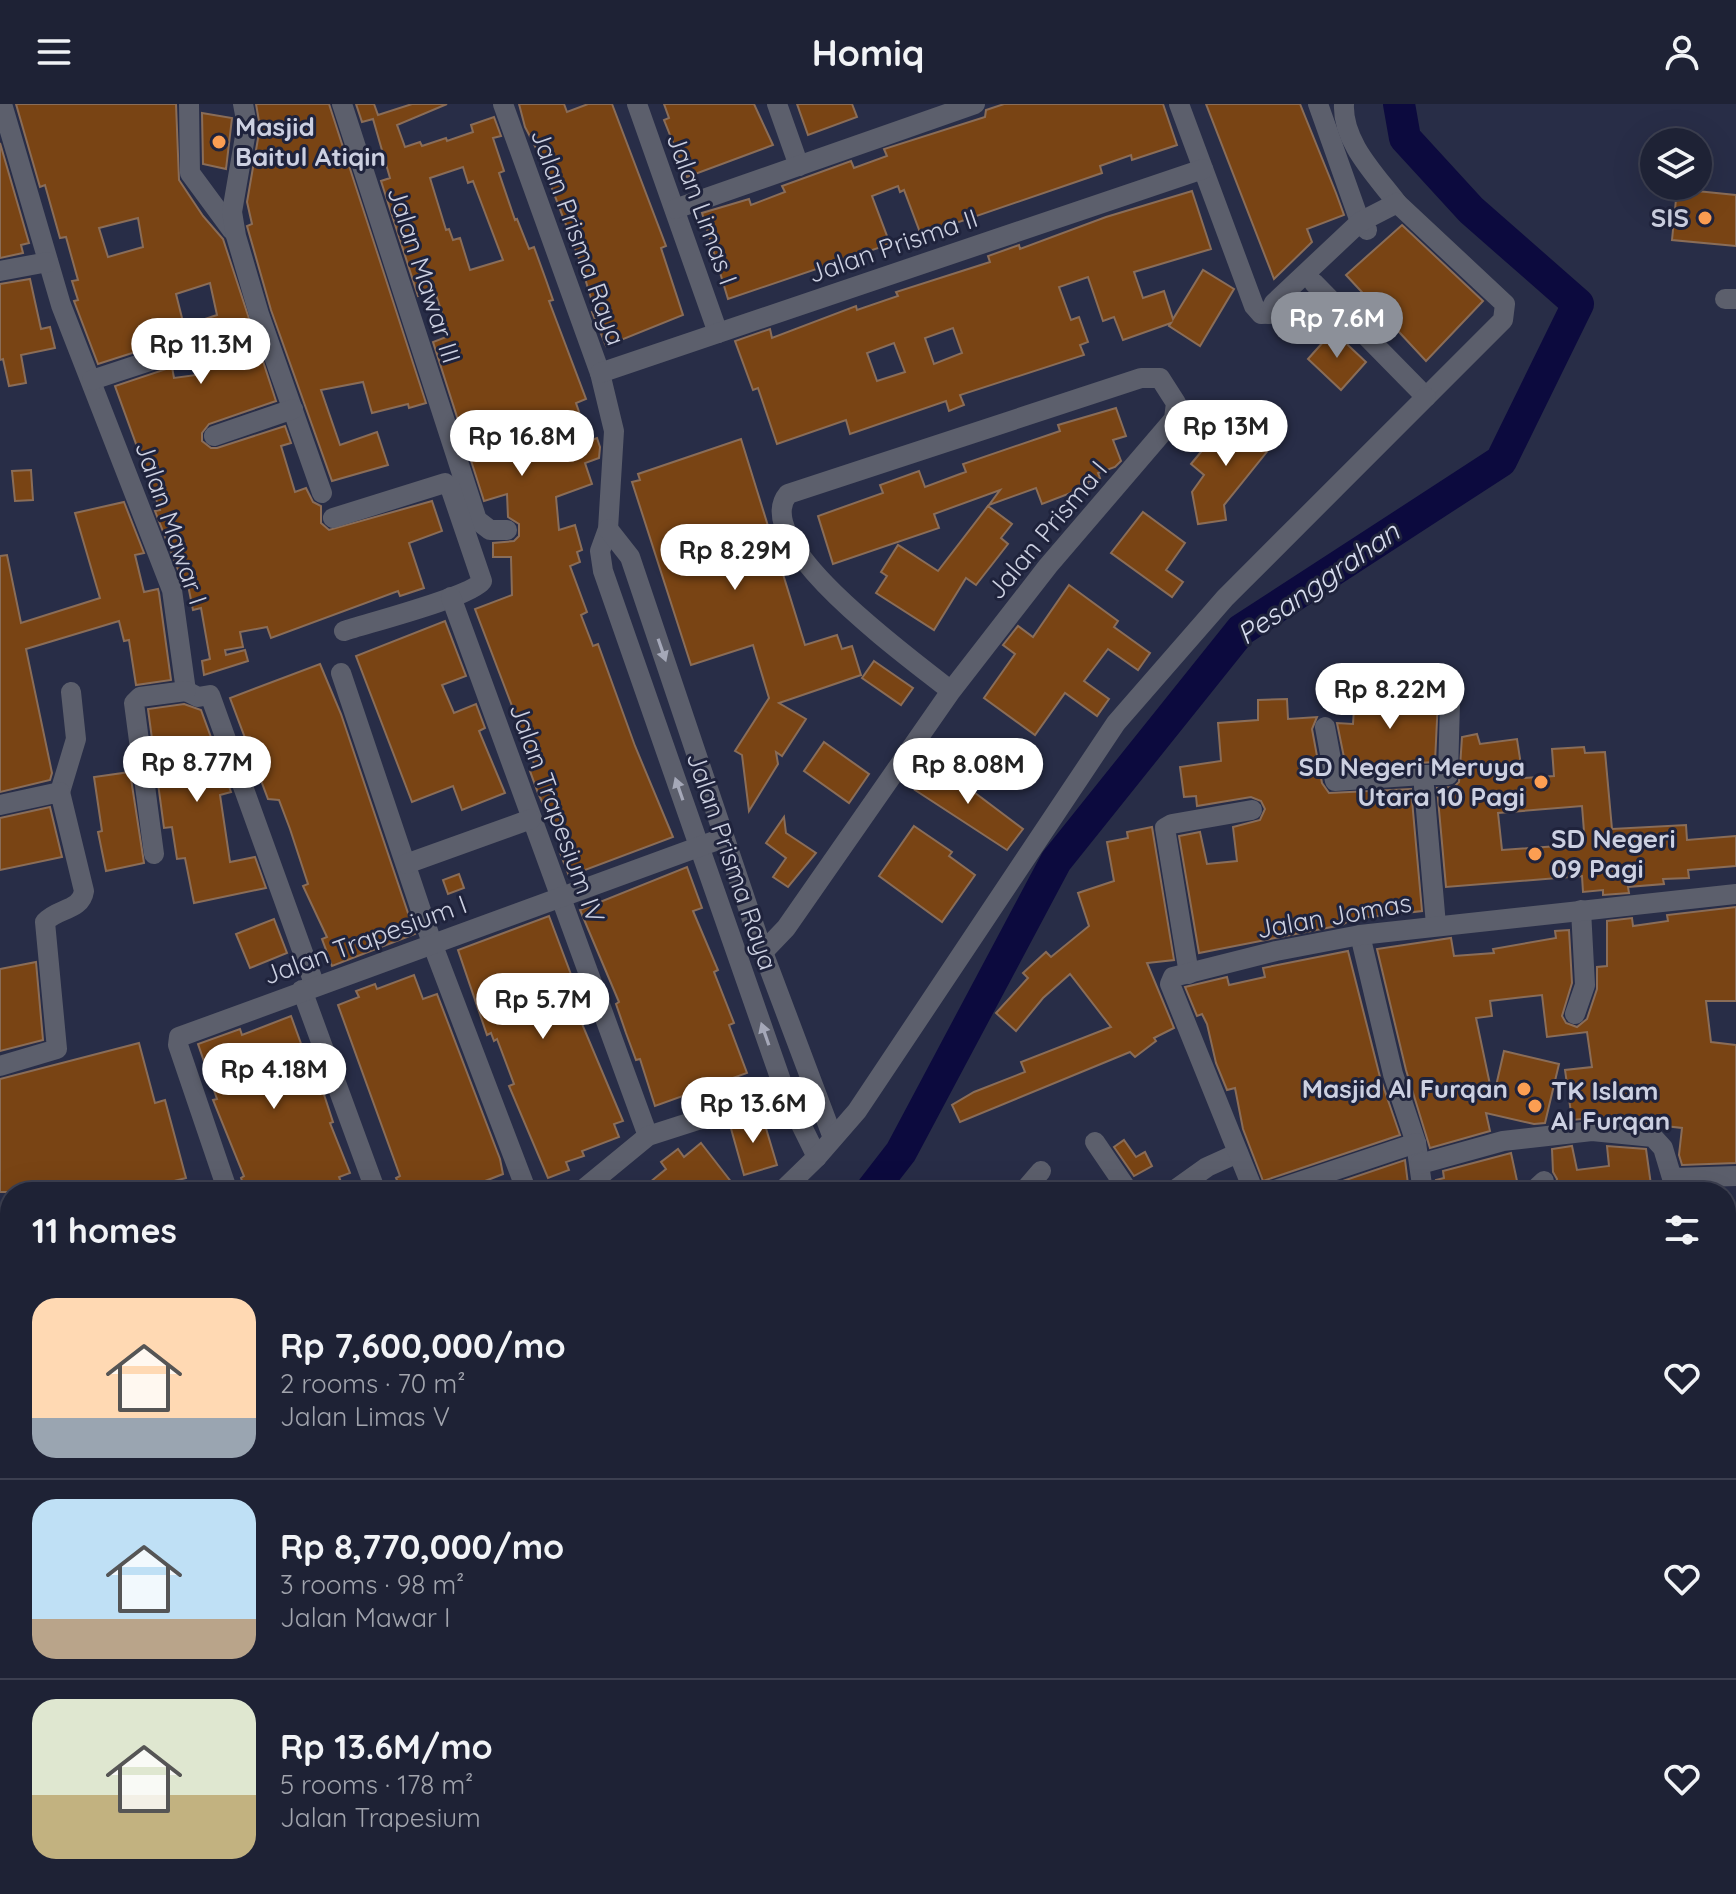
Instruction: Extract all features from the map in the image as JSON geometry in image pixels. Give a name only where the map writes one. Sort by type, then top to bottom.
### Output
[{"type":"street","name":"Jalan Mawar I","points":[[2,104],[61,305],[172,590],[186,691]]},
{"type":"street","points":[[189,104],[190,173],[236,236]]},
{"type":"street","points":[[243,104],[247,125],[232,212],[236,236],[322,493]]},
{"type":"street","name":"Jalan Mawar III","points":[[342,104],[477,520],[490,530],[507,530]]},
{"type":"street","name":"Jalan Prisma Raya","points":[[503,104],[600,373],[614,431],[608,529],[600,551],[603,571],[785,1092],[817,1157]]},
{"type":"street","name":"Jalan Limas I","points":[[637,104],[718,333]]},
{"type":"street","points":[[777,104],[799,166]]},
{"type":"street","points":[[675,209],[799,166],[915,114],[975,104]]},
{"type":"street","points":[[1179,104],[1254,306],[1261,314],[1280,313],[1314,283],[1365,224]]},
{"type":"street","points":[[1318,104],[1365,224]]},
{"type":"street","points":[[791,1182],[817,1157],[874,1085],[1116,723],[1225,598],[1503,320],[1505,304],[1397,203],[1360,154],[1348,128],[1344,104]]},
{"type":"street","name":"Jalan Prisma II","points":[[600,373],[1203,169]]},
{"type":"street","points":[[1269,314],[1274,303],[1365,224],[1397,203]]},
{"type":"street","points":[[0,271],[48,262]]},
{"type":"street","points":[[1314,283],[1426,397]]},
{"type":"street","points":[[92,380],[183,350]]},
{"type":"street","name":"Jalan Prisma I","points":[[763,952],[786,928],[951,691],[1048,566],[1174,419],[1176,403],[1168,386],[1160,378],[1141,378],[788,494],[780,510],[793,543],[810,572],[951,691]]},
{"type":"street","points":[[214,436],[293,409]]},
{"type":"street","points":[[333,518],[440,482],[450,487],[482,581],[479,586],[451,597],[344,631]]},
{"type":"street","name":"Jalan Prisma Raya","points":[[608,529],[630,557],[723,838],[833,1138]]},
{"type":"street","name":"Jalan Trapesium IV","points":[[451,597],[648,1136]]},
{"type":"street","points":[[341,673],[432,943],[523,1182]]},
{"type":"street","points":[[154,854],[134,703],[140,697],[186,691],[198,697],[210,695],[373,1182]]},
{"type":"street","points":[[0,1066],[53,1053],[59,1043],[45,922],[52,915],[83,900],[84,891],[60,792],[76,739],[71,692]]},
{"type":"street","points":[[1325,727],[1335,781],[1448,775],[1450,702]]},
{"type":"street","points":[[1423,775],[1436,925]]},
{"type":"street","points":[[0,805],[60,792]]},
{"type":"street","points":[[1250,1182],[1170,984],[1173,977],[1189,974],[1165,828],[1172,824],[1252,810]]},
{"type":"street","points":[[406,864],[531,819]]},
{"type":"street","name":"Jalan Trapesium I","points":[[225,1182],[178,1045],[179,1037],[559,895],[723,838]]},
{"type":"street","name":"Jalan Jomas","points":[[1189,974],[1276,951],[1360,935],[1736,894]]},
{"type":"street","points":[[1575,1014],[1585,985],[1581,910]]},
{"type":"street","points":[[1360,935],[1393,1074],[1416,1143],[1422,1182]]},
{"type":"street","points":[[592,1182],[648,1136],[785,1092]]},
{"type":"street","points":[[1420,1164],[1503,1141],[1592,1131],[1653,1137],[1663,1148],[1672,1178],[1736,1176]]},
{"type":"street","points":[[1095,1142],[1122,1182]]},
{"type":"street","points":[[1299,1182],[1416,1143]]},
{"type":"street","points":[[1186,1182],[1207,1167],[1238,1153]]},
{"type":"street","points":[[1032,1182],[1041,1171]]},
{"type":"building","points":[[16,104],[176,104],[179,180],[223,239],[276,401],[209,424],[202,433],[202,441],[211,448],[217,448],[285,426],[291,443],[281,446],[295,492],[306,488],[313,502],[321,506],[321,523],[329,530],[432,501],[442,531],[409,543],[424,588],[400,596],[398,591],[271,638],[267,627],[240,632],[243,647],[225,650],[226,655],[245,650],[248,661],[204,675],[202,661],[210,659],[201,608],[193,610],[188,585],[184,585],[155,511],[160,510],[115,386],[172,367],[174,378],[204,374],[195,341],[179,338],[98,364],[74,301],[78,300],[72,281],[78,280],[66,237],[60,238],[45,185],[40,187]],"holes":[[[138,218],[143,247],[108,257],[99,228]],[[210,283],[217,315],[184,326],[176,294]]]},
{"type":"building","points":[[256,104],[329,104],[426,403],[372,413],[363,382],[321,390],[340,445],[377,432],[388,465],[332,481],[271,310],[247,226],[252,224],[247,202],[260,127]]},
{"type":"building","points":[[356,104],[374,104],[378,115],[412,104],[447,104],[397,125],[405,147],[420,142],[422,146],[446,138],[447,141],[473,132],[471,125],[494,117],[501,136],[493,138],[504,171],[499,173],[515,220],[529,249],[534,247],[553,300],[549,301],[586,399],[576,403],[589,441],[597,438],[600,447],[599,458],[585,463],[592,484],[556,497],[559,530],[575,525],[582,550],[577,552],[580,562],[570,566],[587,612],[581,615],[593,646],[598,644],[635,746],[673,837],[569,876],[559,850],[564,848],[538,793],[530,771],[536,769],[475,609],[512,595],[511,557],[493,557],[493,543],[514,541],[519,536],[519,524],[508,517],[507,494],[484,501],[433,342],[449,336],[435,291],[418,296],[381,181],[390,178],[373,119],[362,122]],"holes":[[[463,167],[468,183],[473,181],[503,260],[470,270],[460,238],[453,240],[449,229],[446,230],[430,178]]]},
{"type":"building","points":[[519,104],[564,104],[567,112],[588,104],[612,104],[666,246],[661,248],[683,315],[606,346],[592,312],[595,311],[579,259],[538,152],[525,127]]},
{"type":"building","points":[[664,104],[754,104],[773,145],[687,177],[664,120],[669,118]]},
{"type":"building","points":[[797,104],[852,104],[857,117],[808,135]]},
{"type":"building","points":[[1004,104],[1163,104],[1177,145],[1132,160],[1131,155],[1100,166],[1102,173],[921,235],[904,190],[900,192],[898,186],[872,196],[890,244],[728,299],[702,213],[749,199],[751,205],[785,192],[782,186],[851,161],[854,168],[887,156],[884,149],[985,117],[986,110]]},
{"type":"building","points":[[1206,104],[1300,104],[1336,193],[1344,215],[1307,229],[1312,242],[1274,279]]},
{"type":"building","name":"Masjid Baitul Atiqin","points":[[202,113],[232,118],[226,169],[203,164]]},
{"type":"building","points":[[0,143],[29,243],[21,245],[23,253],[0,258]]},
{"type":"building","points":[[1192,191],[1211,249],[1134,272],[1143,298],[1164,291],[1173,319],[1203,270],[1234,289],[1200,346],[1169,326],[1171,323],[1123,340],[1114,317],[1103,321],[1088,277],[1059,287],[1071,320],[1079,317],[1088,342],[1080,345],[1084,355],[960,395],[964,405],[949,411],[946,401],[850,434],[846,420],[777,444],[758,388],[753,390],[735,341],[770,329],[772,338],[856,306],[857,310],[898,296],[896,292],[990,262],[988,256],[1019,245],[1020,249],[1106,217]],"holes":[[[953,328],[962,353],[934,364],[925,338]],[[894,343],[905,372],[877,381],[867,353]]]},
{"type":"building","name":"SIS","points":[[1712,193],[1736,195],[1736,246],[1672,240],[1676,200],[1712,200]]},
{"type":"building","points":[[1402,225],[1483,301],[1426,361],[1346,275]]},
{"type":"building","points":[[30,279],[41,329],[50,327],[55,348],[21,355],[26,383],[9,386],[3,359],[0,360],[0,284]]},
{"type":"building","points":[[1333,331],[1366,362],[1341,390],[1308,359]]},
{"type":"building","points":[[1116,408],[1126,436],[1113,440],[1121,461],[1115,467],[1098,473],[1100,478],[1087,482],[1089,486],[1042,504],[1036,488],[989,505],[1000,490],[934,514],[939,528],[833,564],[818,516],[883,493],[880,485],[919,471],[925,487],[966,472],[963,464],[1060,431],[1058,425]]},
{"type":"building","points":[[1247,420],[1274,443],[1224,505],[1226,520],[1198,524],[1192,492],[1204,475],[1191,464],[1225,423],[1237,433]]},
{"type":"building","points":[[741,439],[805,645],[837,635],[842,649],[852,646],[861,675],[779,703],[806,719],[782,756],[776,752],[778,764],[749,811],[742,755],[735,751],[769,698],[753,645],[691,665],[632,482],[640,480],[638,474]]},
{"type":"building","points":[[31,470],[33,500],[15,501],[12,471]]},
{"type":"building","points":[[124,502],[144,553],[135,555],[144,592],[158,589],[171,680],[136,685],[129,640],[124,641],[119,621],[26,649],[52,773],[50,780],[0,792],[0,556],[7,555],[21,623],[100,598],[75,513]]},
{"type":"building","points":[[988,506],[1012,524],[1001,538],[1008,544],[976,585],[966,578],[934,630],[876,593],[887,576],[881,572],[898,545],[938,571]]},
{"type":"building","points":[[1143,512],[1185,543],[1166,570],[1183,582],[1172,597],[1111,553]]},
{"type":"building","points":[[1069,585],[1118,621],[1114,627],[1150,653],[1138,670],[1108,649],[1084,681],[1109,699],[1097,716],[1065,693],[1035,735],[984,698],[1015,654],[1003,645],[1018,626],[1033,637]]},
{"type":"building","points":[[445,621],[466,676],[442,685],[454,713],[476,704],[485,728],[479,731],[505,793],[462,810],[453,786],[412,802],[356,656]]},
{"type":"building","points":[[874,661],[913,688],[901,705],[862,678]]},
{"type":"building","points":[[320,664],[341,714],[415,934],[332,966],[322,939],[327,937],[303,886],[308,884],[279,800],[268,799],[230,698]]},
{"type":"building","points":[[1355,694],[1438,699],[1435,762],[1346,767],[1337,723],[1353,724]]},
{"type":"building","points":[[1287,699],[1288,719],[1317,717],[1312,729],[1322,783],[1329,793],[1411,789],[1422,911],[1352,919],[1342,925],[1199,953],[1179,836],[1200,832],[1207,864],[1237,861],[1233,827],[1260,820],[1265,809],[1261,801],[1251,797],[1197,806],[1196,796],[1184,797],[1180,767],[1221,761],[1218,723],[1258,720],[1258,700]]},
{"type":"building","points":[[184,704],[201,710],[231,792],[220,795],[230,862],[255,857],[266,888],[194,903],[185,858],[177,859],[172,827],[164,828],[148,709]]},
{"type":"building","points":[[1477,734],[1480,744],[1517,739],[1523,778],[1554,776],[1552,749],[1584,747],[1585,753],[1605,752],[1612,829],[1686,825],[1687,840],[1736,836],[1736,866],[1688,870],[1689,878],[1663,879],[1664,884],[1628,887],[1629,893],[1603,895],[1603,890],[1583,892],[1582,876],[1446,887],[1437,788],[1454,787],[1459,782],[1462,737]],"holes":[[[1582,806],[1585,844],[1502,850],[1498,813]]]},
{"type":"building","points":[[824,742],[869,774],[849,803],[804,771]]},
{"type":"building","points":[[934,762],[1023,829],[1007,850],[915,790]]},
{"type":"building","points":[[130,772],[144,863],[106,871],[98,832],[102,831],[94,777]]},
{"type":"building","points":[[50,807],[62,857],[0,870],[0,818]]},
{"type":"building","points":[[784,817],[786,833],[816,853],[788,887],[773,877],[786,858],[766,843]]},
{"type":"building","points":[[914,826],[952,852],[949,856],[975,875],[942,922],[879,876]]},
{"type":"building","points":[[1152,827],[1174,960],[1147,963],[1174,1028],[1154,1038],[1156,1041],[1135,1057],[1130,1052],[960,1122],[952,1105],[974,1092],[1025,1072],[1021,1062],[1111,1027],[1070,974],[1043,998],[1016,1031],[996,1013],[1028,978],[1023,973],[1046,952],[1051,957],[1089,926],[1078,893],[1114,881],[1107,842],[1128,838],[1127,832]]},
{"type":"building","points":[[687,867],[702,908],[693,911],[718,970],[714,972],[734,1023],[729,1025],[747,1073],[655,1106],[640,1059],[636,1060],[626,1033],[616,1004],[619,1002],[580,910]]},
{"type":"building","points":[[459,874],[464,888],[448,894],[443,880]]},
{"type":"building","points":[[1736,907],[1736,1001],[1706,1001],[1711,1042],[1736,1045],[1736,1163],[1682,1165],[1679,1155],[1682,1128],[1593,1118],[1572,1120],[1565,1070],[1592,1067],[1587,1032],[1547,1037],[1542,995],[1490,1001],[1492,1016],[1476,1018],[1493,1099],[1504,1051],[1559,1064],[1545,1123],[1534,1124],[1486,1113],[1490,1131],[1430,1148],[1406,1070],[1377,949],[1451,938],[1454,956],[1494,953],[1493,949],[1556,938],[1555,931],[1569,930],[1572,983],[1562,1016],[1566,1023],[1577,1027],[1587,1019],[1597,989],[1597,967],[1607,966],[1607,921],[1632,918],[1633,926],[1668,921],[1667,915]]},
{"type":"building","points":[[549,916],[584,1009],[577,1012],[623,1121],[614,1124],[619,1137],[582,1151],[584,1156],[566,1162],[569,1170],[548,1178],[509,1086],[514,1084],[497,1039],[494,1041],[491,1033],[487,1035],[458,950]]},
{"type":"building","points":[[274,919],[287,953],[250,968],[236,934]]},
{"type":"building","points":[[1348,951],[1380,1077],[1400,1135],[1263,1181],[1243,1129],[1235,1088],[1227,1090],[1216,1063],[1207,1024],[1202,1014],[1197,1016],[1185,987],[1227,977],[1229,985],[1265,977],[1263,968]]},
{"type":"building","points":[[36,962],[43,1040],[0,1051],[0,969]]},
{"type":"building","points":[[414,975],[423,999],[437,994],[503,1174],[483,1182],[398,1182],[396,1178],[400,1176],[338,1005],[359,997],[356,991],[375,984],[377,989]]},
{"type":"building","points":[[291,1016],[308,1063],[313,1061],[333,1122],[330,1123],[350,1173],[339,1177],[341,1182],[242,1182],[244,1176],[213,1100],[217,1099],[198,1044],[240,1029],[242,1035]]},
{"type":"building","points":[[139,1043],[155,1103],[165,1100],[186,1178],[170,1182],[0,1182],[0,1079]]},
{"type":"building","points":[[762,1115],[777,1165],[744,1175],[730,1125]]},
{"type":"building","points":[[1124,1140],[1136,1157],[1145,1152],[1152,1166],[1134,1176],[1114,1147]]},
{"type":"building","points":[[701,1143],[731,1182],[650,1182],[666,1169],[661,1162],[678,1149],[684,1157]]},
{"type":"building","points":[[1572,1146],[1577,1170],[1609,1166],[1607,1146],[1646,1149],[1651,1182],[1556,1182],[1552,1149]]},
{"type":"building","points":[[1511,1153],[1517,1182],[1436,1182],[1444,1178],[1443,1171]]},
{"type":"building","points":[[1405,1160],[1408,1182],[1340,1182]]},
{"type":"waterway","name":"Pesanggrahan","points":[[878,1182],[901,1152],[1056,861],[1241,630],[1501,461],[1578,304],[1471,210],[1405,138],[1399,104]]},
{"type":"place","name":"Masjid Baitul Atiqin","points":[[219,142]]},
{"type":"place","name":"SIS","points":[[1705,218]]},
{"type":"place","name":"SD Negeri Meruya Utara 10 Pagi","points":[[1541,782]]},
{"type":"place","name":"SD Negeri 09 Pagi","points":[[1535,854]]},
{"type":"place","name":"Masjid Al Furqan","points":[[1524,1089]]},
{"type":"place","name":"TK Islam Al Furqan","points":[[1535,1106]]}]
